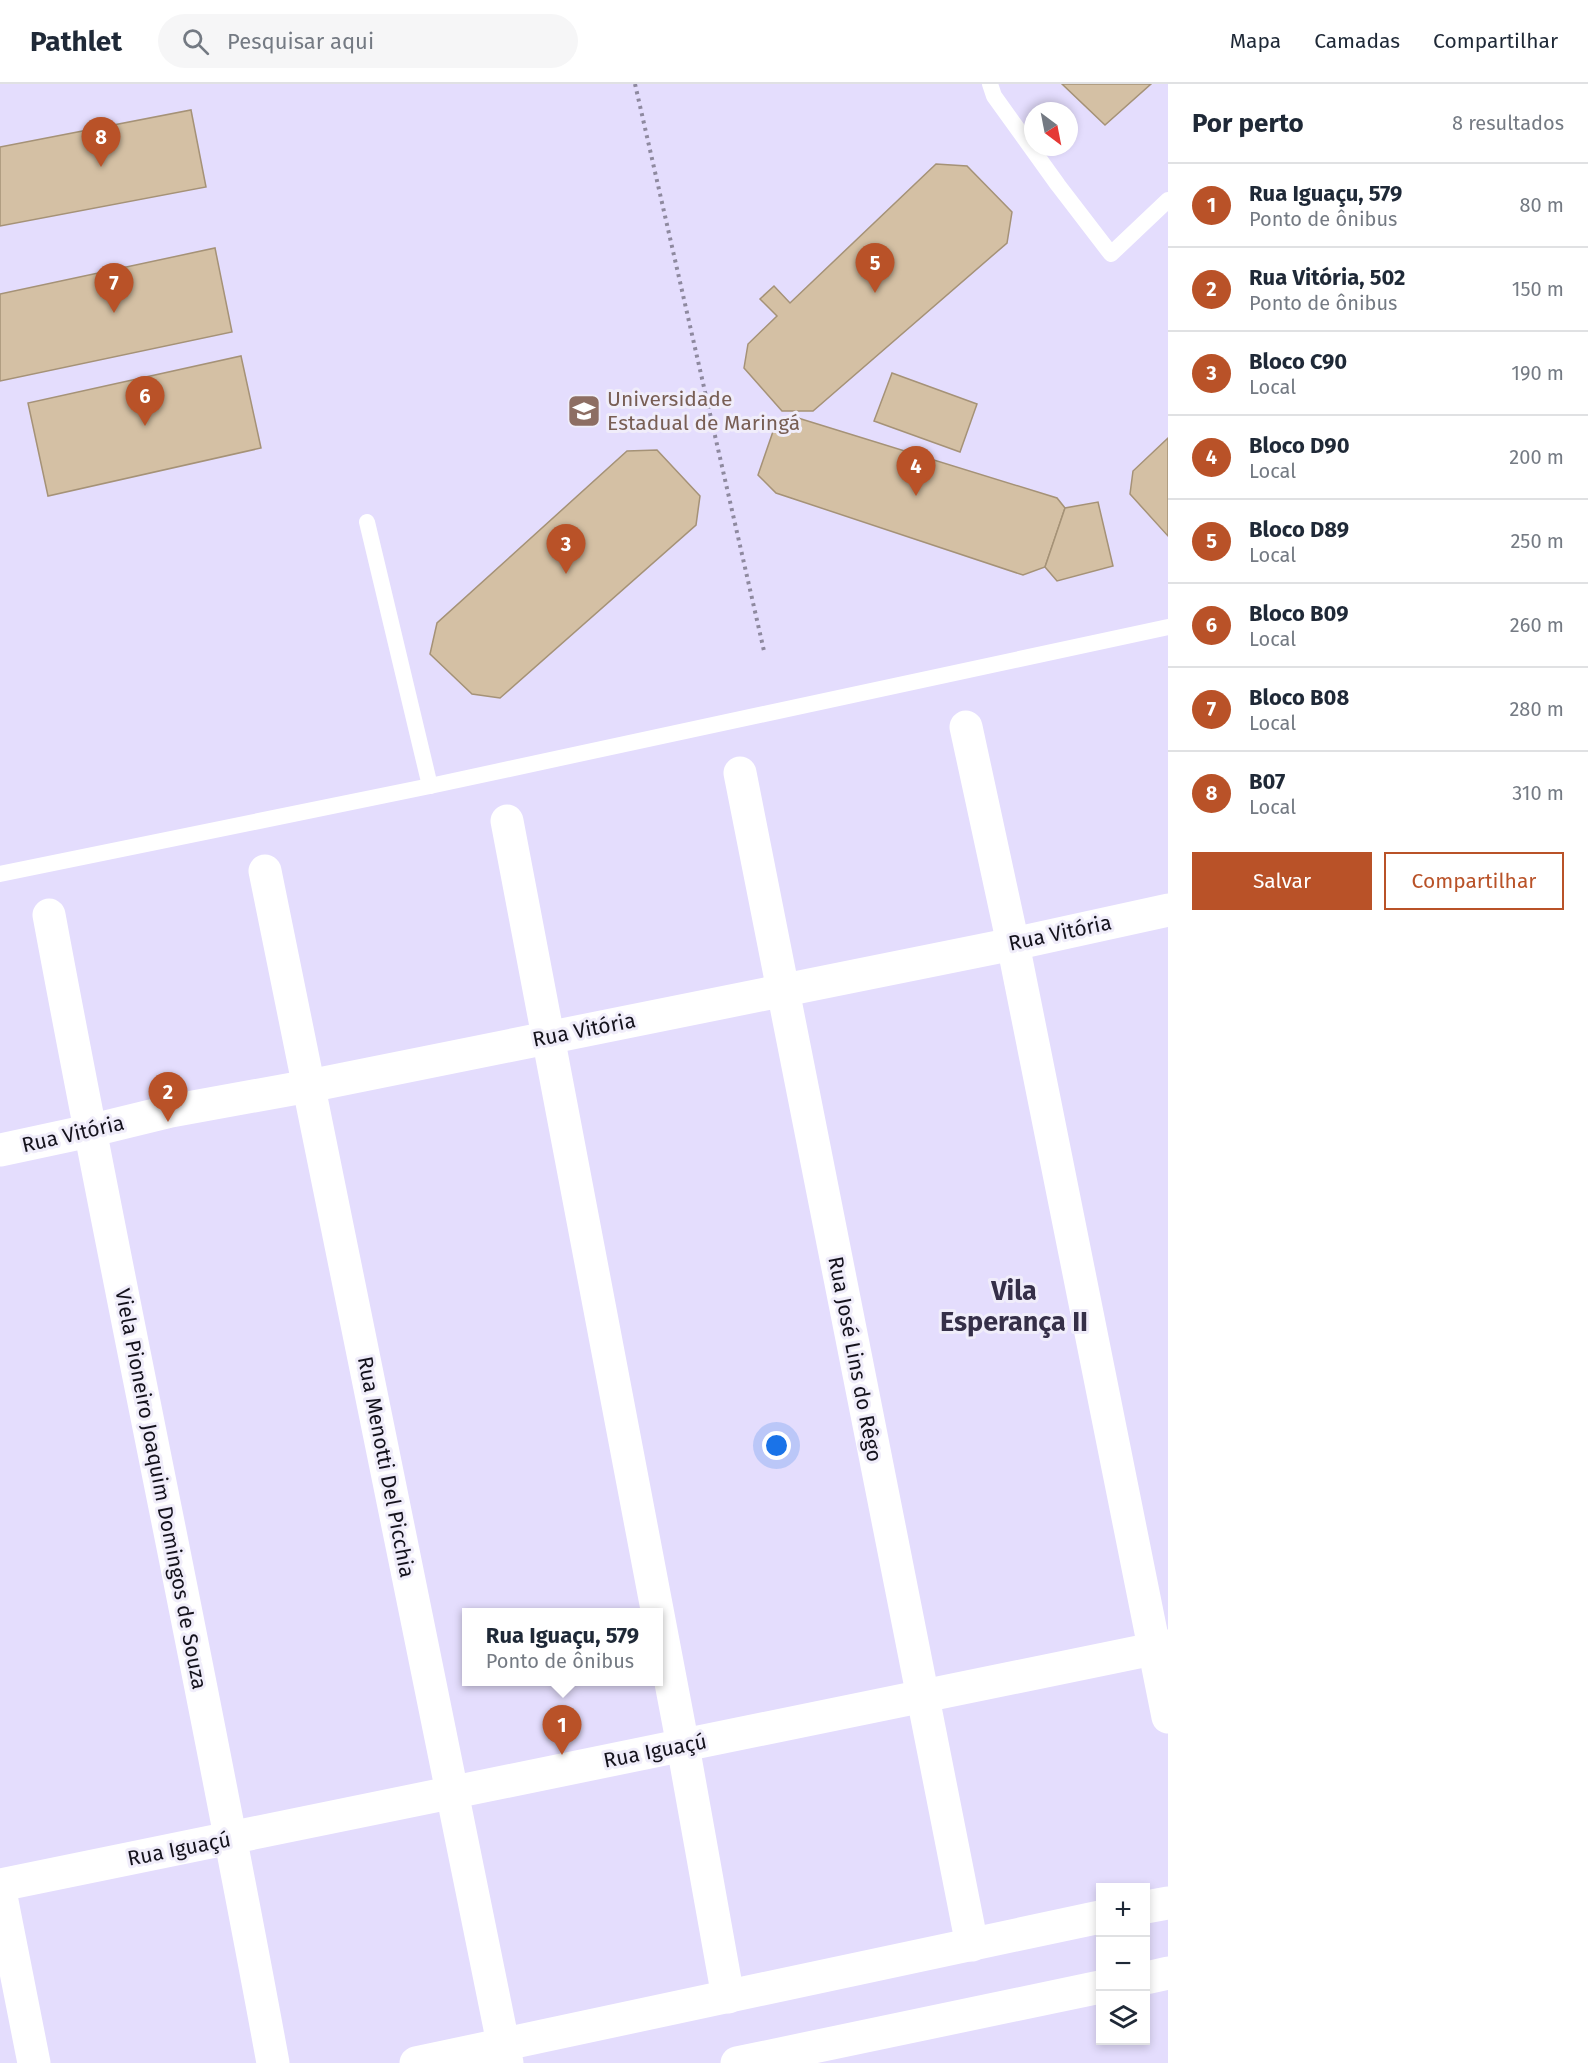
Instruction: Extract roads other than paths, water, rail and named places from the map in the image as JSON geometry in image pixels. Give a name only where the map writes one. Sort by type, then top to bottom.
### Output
[{"type":"street","points":[[966,727],[1162,1647],[1168,1717]]},
{"type":"street","name":"Rua José Lins do Rêgo","points":[[740,774],[972,1945]]},
{"type":"street","points":[[507,821],[657,1608]]},
{"type":"street","name":"Rua Menotti Del Picchia","points":[[265,871],[506,2053]]},
{"type":"street","name":"Rua Vitória","points":[[0,1150],[171,1111],[309,1086],[1013,944],[1168,910]]},
{"type":"street","name":"Viela Pioneiro Joaquim Domingos de Souza","points":[[49,915],[89,1131],[232,1838],[273,2063]]},
{"type":"street","points":[[663,1641],[728,1997]]},
{"type":"street","name":"Rua Iguaçú","points":[[0,1885],[1162,1647]]},
{"type":"street","points":[[0,1891],[34,2063]]},
{"type":"street","points":[[1150,1906],[1168,1903]]},
{"type":"street","points":[[416,2063],[506,2053],[728,1997],[1096,1918]]},
{"type":"street","points":[[1150,1977],[1168,1973]]},
{"type":"street","points":[[737,2063],[1096,1988]]},
{"type":"lane","points":[[990,84],[1001,105],[1111,254],[1168,200]]},
{"type":"lane","points":[[367,522],[430,786]]},
{"type":"lane","points":[[0,874],[430,786],[1168,627]]},
{"type":"place","name":"B07","points":[[101,167]]},
{"type":"place","name":"Bloco D89","points":[[875,293]]},
{"type":"place","name":"Bloco B08","points":[[114,313]]},
{"type":"place","name":"Universidade Estadual de Maringá","points":[[584,411]]},
{"type":"place","name":"Bloco B09","points":[[145,426]]},
{"type":"place","name":"Bloco D90","points":[[916,496]]},
{"type":"place","name":"Bloco C90","points":[[566,574]]},
{"type":"place","name":"Rua Vitória, 502","points":[[168,1122]]},
{"type":"place","name":"Rua Iguaçu, 579","points":[[562,1755]]},
{"type":"district","name":"Vila Esperança II","points":[[1014,1306]]}]
